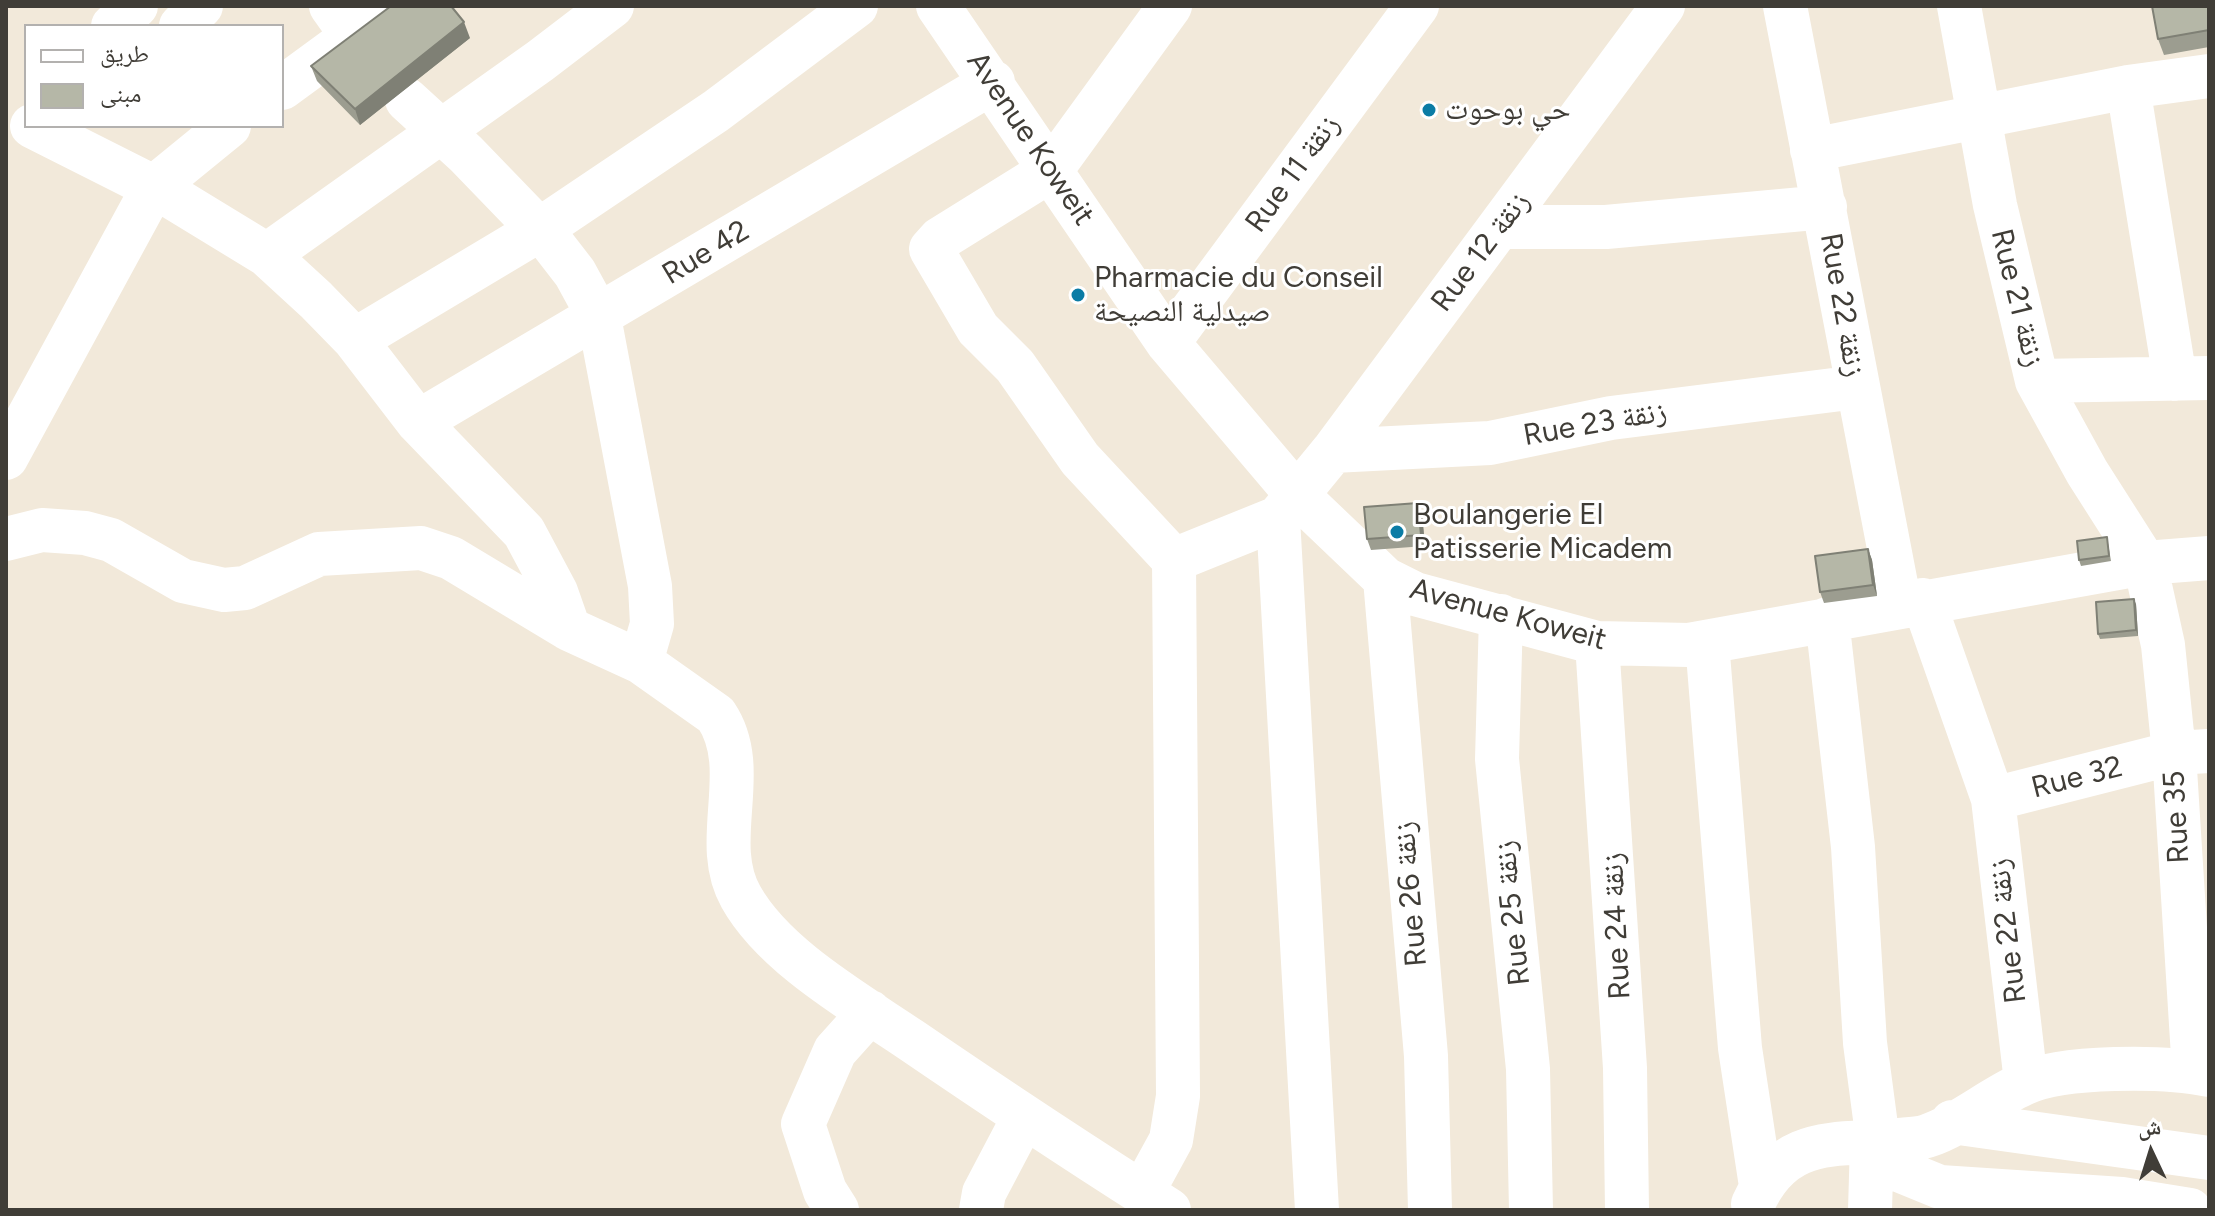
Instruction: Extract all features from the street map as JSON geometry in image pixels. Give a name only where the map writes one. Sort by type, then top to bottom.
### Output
[{"type":"street","points":[[115,24],[136,6]]},
{"type":"street","points":[[183,24],[201,6]]},
{"type":"street","points":[[293,80],[342,22],[394,6]]},
{"type":"street","points":[[267,255],[612,6]]},
{"type":"street","points":[[355,340],[539,230],[716,111],[856,6]]},
{"type":"street","points":[[6,539],[42,530],[85,533],[111,540],[183,581],[224,590],[245,588],[319,554],[421,548],[463,564],[569,629],[641,662],[716,715],[722,725],[732,780],[728,854],[733,883],[764,931],[870,1012],[1155,1202],[1171,1140],[1178,1096],[1174,560],[1080,459],[1015,366],[978,329],[931,252],[940,239],[1051,170],[1170,6]]},
{"type":"street","name":"Rue 11 زنقة","points":[[1168,343],[1417,6]]},
{"type":"street","name":"Rue 12 زنقة","points":[[1288,507],[1333,451],[1663,6]]},
{"type":"street","name":"Rue 22 زنقة","points":[[1785,6],[1857,387],[1912,602],[1993,799],[2026,1082]]},
{"type":"street","name":"Rue 21 زنقة","points":[[1959,6],[2015,300],[2037,381],[2087,472],[2145,563]]},
{"type":"street","name":"Avenue Koweit","points":[[940,7],[1168,343],[1288,507],[1385,579],[1415,594],[1597,643],[1622,646],[1707,642],[1912,602],[2145,563],[2209,558]]},
{"type":"street","points":[[1812,150],[2128,87],[2209,76]]},
{"type":"street","name":"Rue 42","points":[[418,422],[993,82]]},
{"type":"street","points":[[2037,381],[2192,379],[2128,87]]},
{"type":"street","points":[[407,100],[539,230],[575,273],[599,317],[614,386],[628,485],[650,586],[652,624],[641,662]]},
{"type":"street","points":[[46,128],[267,255],[355,340],[418,422],[524,532],[556,592],[569,629]]},
{"type":"street","points":[[6,458],[153,188],[227,128]]},
{"type":"street","points":[[1500,227],[1606,227],[1825,207]]},
{"type":"street","name":"Rue 23 زنقة","points":[[1333,451],[1490,443],[1611,418],[1857,387]]},
{"type":"street","points":[[1174,560],[1288,507],[1317,1210]]},
{"type":"street","name":"Rue 35","points":[[2145,563],[2191,752],[2202,1074]]},
{"type":"street","name":"Rue 26 زنقة","points":[[1385,579],[1426,1056],[1430,1210]]},
{"type":"street","name":"Rue 25 زنقة","points":[[1501,616],[1497,759],[1528,1069],[1531,1210]]},
{"type":"street","points":[[1827,619],[1853,847],[1865,1043],[1875,1142],[1870,1210]]},
{"type":"street","points":[[1707,642],[1740,1048],[1756,1198]]},
{"type":"street","name":"Rue 24 زنقة","points":[[1597,643],[1620,964],[1627,1210]]},
{"type":"street","name":"Rue 32","points":[[1993,799],[2191,752]]},
{"type":"street","points":[[837,1210],[825,1191],[803,1124],[835,1051],[870,1012]]},
{"type":"street","points":[[1756,1198],[1784,1160],[1812,1147],[1837,1142],[1926,1137],[2026,1082],[2060,1072],[2202,1074]]},
{"type":"street","points":[[981,1210],[984,1193],[1024,1117]]},
{"type":"street","points":[[1952,1122],[2209,1158]]},
{"type":"street","points":[[1875,1142],[1896,1169],[1940,1187],[1994,1200],[2121,1204],[2190,1210]]},
{"type":"building","points":[[391,6],[451,6],[464,22],[355,109],[311,66]]},
{"type":"building","points":[[2152,6],[2209,6],[2209,30],[2158,39]]},
{"type":"building","name":"Boulangerie El Patisserie Micadem","points":[[1418,503],[1421,535],[1367,539],[1364,507]]},
{"type":"building","points":[[2107,537],[2109,556],[2079,560],[2077,541]]},
{"type":"building","points":[[1868,549],[1873,585],[1820,592],[1815,556]]},
{"type":"building","points":[[2134,599],[2136,630],[2098,634],[2096,602]]},
{"type":"place","name":"حي بوحوت","points":[[1429,110]]},
{"type":"place","name":"Pharmacie du Conseil صيدلية النصيحة","points":[[1078,295]]},
{"type":"place","name":"Boulangerie El Patisserie Micadem","points":[[1397,532]]}]
